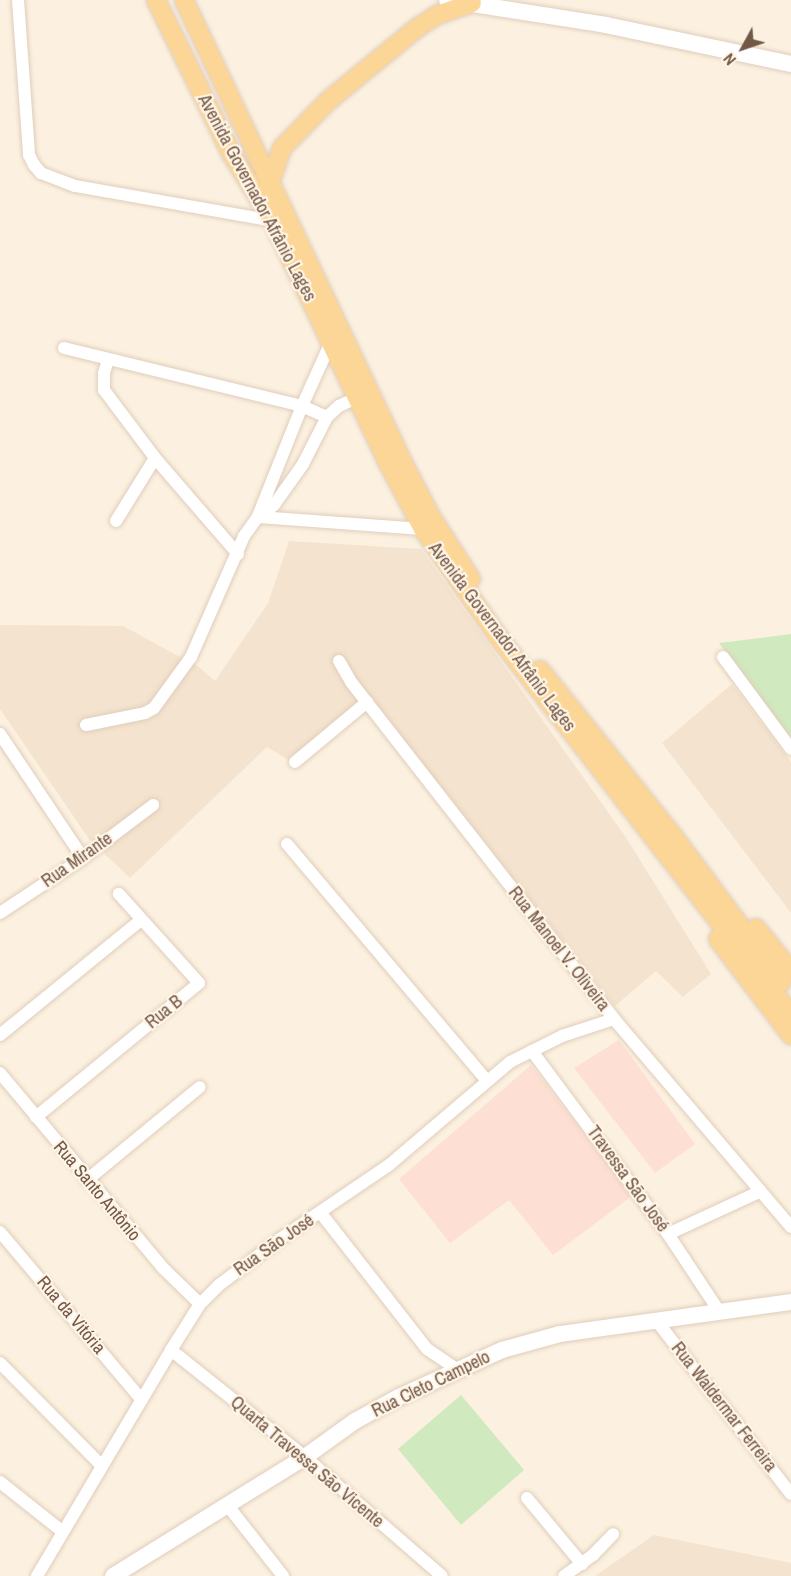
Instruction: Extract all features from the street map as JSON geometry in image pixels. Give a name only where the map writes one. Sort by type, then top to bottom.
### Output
[{"type":"main road","name":"Avenida Governador Afrânio Lages","points":[[156,0],[231,153],[273,221],[357,398],[423,529],[499,638],[666,838],[791,993]]},
{"type":"main road","points":[[166,0],[246,147]]},
{"type":"main road","points":[[184,0],[246,147],[273,221]]},
{"type":"main road","points":[[447,0],[473,2],[606,25],[791,64]]},
{"type":"main road","points":[[270,183],[282,148],[328,101],[417,28],[437,15],[473,2]]},
{"type":"main road","name":"Avenida Governador Afrânio Lages","points":[[246,147],[270,183],[430,515],[469,576],[666,838],[791,1014]]},
{"type":"main road","points":[[666,838],[791,971]]},
{"type":"main road","points":[[666,838],[685,891],[791,1035]]},
{"type":"main road","name":"Rua Cleto Campelo","points":[[113,1576],[305,1457],[355,1421],[457,1369],[502,1350],[560,1334],[791,1302]]},
{"type":"street","points":[[18,0],[29,155],[41,173],[75,186],[273,221]]},
{"type":"street","points":[[86,725],[146,713],[154,708],[191,657],[244,536],[258,517],[302,406],[331,342]]},
{"type":"street","points":[[64,348],[302,406],[327,417]]},
{"type":"street","points":[[108,360],[104,373],[105,390],[155,458],[238,554]]},
{"type":"street","points":[[258,517],[274,505],[303,464],[327,417],[339,406],[357,398]]},
{"type":"street","points":[[116,521],[155,458]]},
{"type":"street","points":[[258,517],[423,529]]},
{"type":"street","points":[[723,657],[791,748]]},
{"type":"street","name":"Rua Manoel V. Oliveira","points":[[339,661],[367,702],[614,1019],[791,1227]]},
{"type":"street","points":[[295,762],[367,702]]},
{"type":"street","points":[[0,734],[83,858]]},
{"type":"street","name":"Rua Mirante","points":[[0,913],[83,858],[153,805]]},
{"type":"street","points":[[287,844],[486,1081]]},
{"type":"street","name":"Rua B","points":[[36,1117],[199,983],[119,894]]},
{"type":"street","points":[[0,1035],[141,920]]},
{"type":"street","name":"Rua São José","points":[[37,1576],[171,1350],[200,1304],[219,1285],[389,1165],[510,1062],[562,1036],[614,1019]]},
{"type":"street","name":"Travessa São José","points":[[532,1051],[668,1234],[719,1311]]},
{"type":"street","name":"Rua Santo Antônio","points":[[0,1073],[87,1180],[164,1269],[200,1304]]},
{"type":"street","points":[[87,1180],[200,1087]]},
{"type":"street","points":[[668,1234],[761,1191]]},
{"type":"street","points":[[320,1212],[426,1348],[457,1369]]},
{"type":"street","name":"Rua da Vitória","points":[[0,1232],[141,1399]]},
{"type":"street","name":"Rua Waldermar Ferreira","points":[[656,1320],[791,1494]]},
{"type":"street","name":"Quarta Travessa São Vicente","points":[[171,1350],[305,1457],[442,1576]]},
{"type":"street","points":[[0,1363],[102,1466]]},
{"type":"street","points":[[0,1482],[63,1532]]},
{"type":"street","points":[[527,1498],[582,1564]]},
{"type":"street","points":[[228,1506],[283,1576]]},
{"type":"street","points":[[564,1576],[582,1564],[613,1534]]},
{"type":"shaded area","points":[[289,541],[421,549],[625,836],[711,974],[683,997],[656,971],[615,1006],[370,697],[289,760],[267,747],[130,878],[89,839],[0,709],[0,625],[123,626],[199,667],[215,681],[268,603]]},
{"type":"shaded area","points":[[732,684],[791,762],[791,913],[662,743]]},
{"type":"shaded area","points":[[619,1040],[695,1144],[655,1173],[574,1068]]},
{"type":"shaded area","points":[[531,1065],[632,1196],[553,1255],[509,1200],[450,1243],[399,1179]]},
{"type":"shaded area","points":[[654,1535],[791,1563],[791,1576],[595,1576]]},
{"type":"green space","points":[[791,634],[791,738],[719,643]]},
{"type":"green space","points":[[461,1395],[524,1470],[461,1525],[398,1449]]}]
